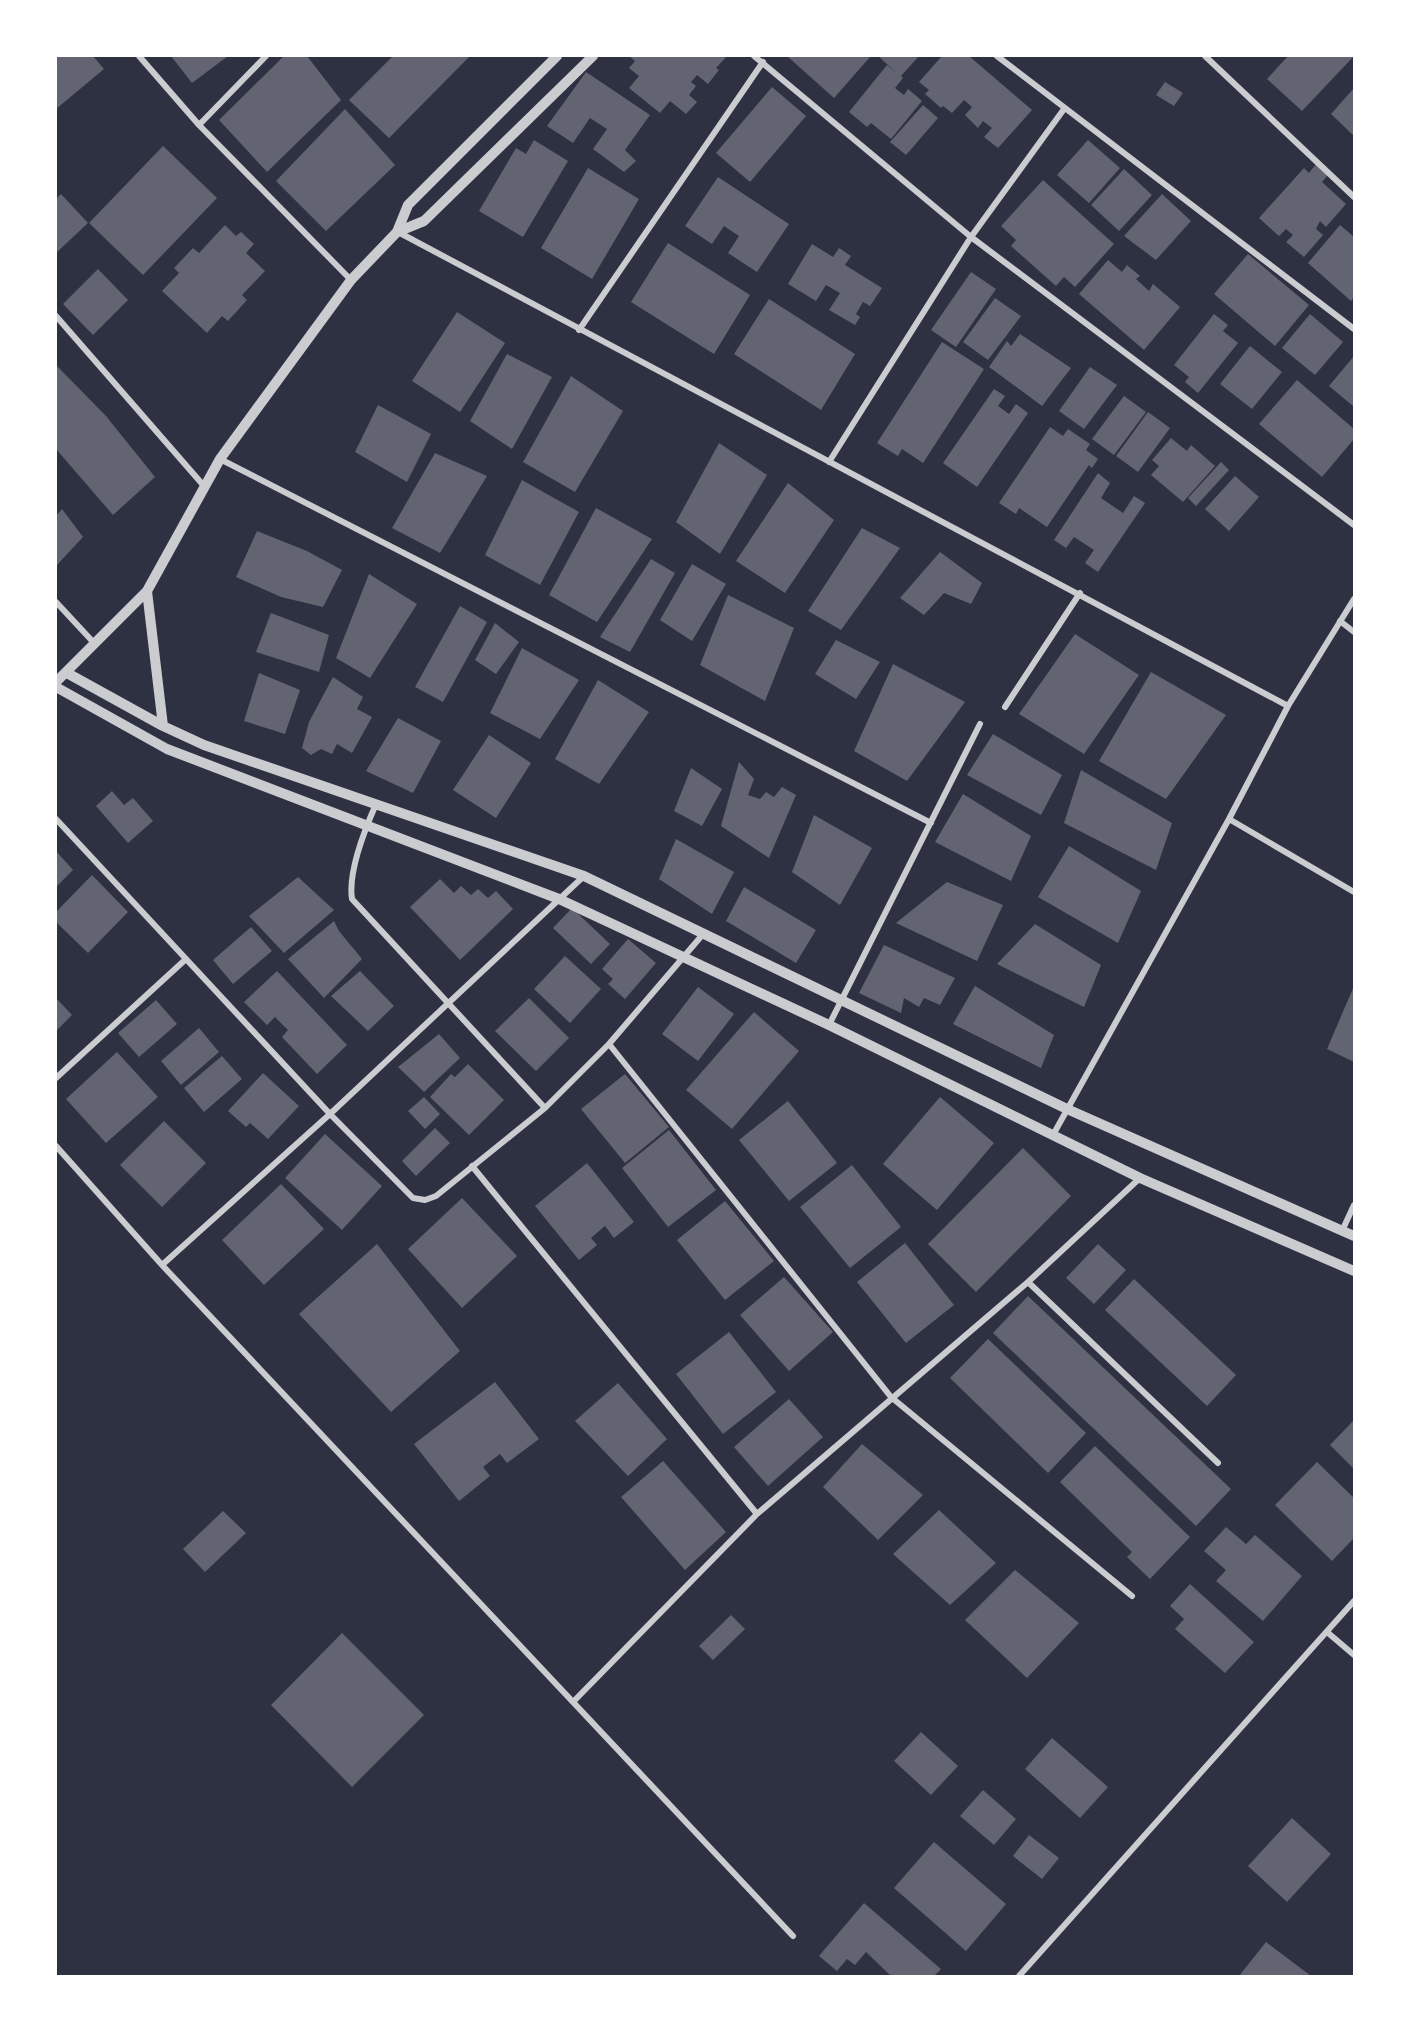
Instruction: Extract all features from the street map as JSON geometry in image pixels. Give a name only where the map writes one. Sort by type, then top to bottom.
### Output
[{"type":"street","points":[[139,56],[199,125],[351,280]]},
{"type":"street","points":[[199,125],[266,56]]},
{"type":"street","points":[[557,56],[408,205],[397,232],[351,280],[220,459],[147,591],[56,684],[167,749],[559,899],[829,1025],[1140,1178],[1354,1271]]},
{"type":"street","points":[[397,232],[424,221],[593,56]]},
{"type":"street","points":[[754,56],[972,237],[1354,525]]},
{"type":"street","points":[[998,56],[1064,109],[1354,329]]},
{"type":"street","points":[[1205,56],[1354,197]]},
{"type":"street","points":[[579,330],[762,62]]},
{"type":"street","points":[[829,462],[972,237],[1064,109]]},
{"type":"street","points":[[397,232],[1080,593],[1288,706]]},
{"type":"street","points":[[56,315],[204,486]]},
{"type":"street","points":[[220,459],[931,822]]},
{"type":"street","points":[[147,591],[163,726]]},
{"type":"street","points":[[1005,707],[1080,593]]},
{"type":"street","points":[[1053,1135],[1229,819],[1288,706],[1354,599]]},
{"type":"street","points":[[56,602],[95,644]]},
{"type":"street","points":[[1340,621],[1354,632]]},
{"type":"street","points":[[67,673],[163,726],[204,745],[584,876],[1067,1109],[1354,1236]]},
{"type":"street","points":[[829,1025],[980,724]]},
{"type":"street","points":[[376,804],[366,827],[351,885],[352,899],[545,1108]]},
{"type":"street","points":[[56,819],[330,1114],[412,1198],[425,1200],[436,1196],[545,1108],[609,1044],[704,933]]},
{"type":"street","points":[[1229,819],[1354,892]]},
{"type":"street","points":[[162,1265],[330,1114],[584,876]]},
{"type":"street","points":[[56,1078],[186,959]]},
{"type":"street","points":[[609,1044],[891,1397],[1132,1596]]},
{"type":"street","points":[[56,1146],[162,1265],[793,1936]]},
{"type":"street","points":[[472,1166],[757,1514]]},
{"type":"street","points":[[573,1702],[757,1514],[1028,1282],[1140,1178]]},
{"type":"street","points":[[1342,1231],[1354,1205]]},
{"type":"street","points":[[1028,1282],[1218,1463]]},
{"type":"street","points":[[1019,1977],[1354,1601]]},
{"type":"street","points":[[1327,1632],[1354,1655]]},
{"type":"building","points":[[56,56],[93,56],[104,69],[56,109]]},
{"type":"building","points":[[171,56],[228,56],[192,83]]},
{"type":"building","points":[[284,56],[307,56],[341,100],[267,172],[219,120]]},
{"type":"building","points":[[393,56],[470,56],[389,138],[349,100]]},
{"type":"building","points":[[629,56],[727,56],[716,68],[719,70],[708,84],[697,75],[691,82],[696,86],[689,95],[697,102],[686,114],[670,101],[660,113],[629,88],[639,76],[629,68],[635,61]]},
{"type":"building","points":[[787,56],[869,56],[870,57],[834,98]]},
{"type":"building","points":[[878,56],[919,56],[901,76],[903,78],[895,88],[904,95],[908,89],[922,101],[891,139],[871,123],[867,127],[849,112],[887,65],[897,73]]},
{"type":"building","points":[[942,56],[969,56],[1032,110],[998,148],[984,137],[992,128],[983,121],[978,128],[965,115],[972,107],[964,100],[952,113],[943,106],[941,108],[925,94],[929,90],[919,82]]},
{"type":"building","points":[[1288,56],[1354,56],[1302,111],[1267,79]]},
{"type":"building","points":[[586,72],[650,115],[625,150],[636,161],[624,172],[593,149],[607,129],[590,118],[573,143],[547,126]]},
{"type":"building","points":[[1165,82],[1183,93],[1174,106],[1156,95]]},
{"type":"building","points":[[772,87],[806,116],[750,182],[716,153]]},
{"type":"building","points":[[1354,88],[1354,136],[1331,114]]},
{"type":"building","points":[[923,105],[938,118],[906,155],[890,142]]},
{"type":"building","points":[[345,109],[395,165],[326,231],[276,181]]},
{"type":"building","points":[[534,140],[568,161],[523,237],[479,211],[516,148],[526,154]]},
{"type":"building","points":[[1088,140],[1120,168],[1089,203],[1057,175]]},
{"type":"building","points":[[163,146],[217,198],[143,275],[89,223]]},
{"type":"building","points":[[1316,164],[1328,175],[1322,182],[1346,204],[1326,227],[1320,221],[1316,229],[1323,235],[1304,257],[1286,242],[1293,235],[1286,229],[1279,236],[1259,218],[1304,168],[1309,173]]},
{"type":"building","points":[[588,168],[639,199],[592,279],[541,248]]},
{"type":"building","points":[[1124,169],[1152,195],[1119,231],[1091,205]]},
{"type":"building","points":[[718,177],[789,224],[757,272],[728,253],[739,236],[724,226],[712,244],[685,226]]},
{"type":"building","points":[[1043,180],[1114,244],[1075,287],[1064,277],[1056,286],[1011,246],[1016,240],[1001,226]]},
{"type":"building","points":[[61,194],[88,223],[56,253],[56,199]]},
{"type":"building","points":[[1162,194],[1191,221],[1156,260],[1124,236]]},
{"type":"building","points":[[225,225],[236,236],[241,232],[254,244],[246,253],[265,271],[242,295],[247,300],[228,321],[222,316],[207,333],[162,291],[179,273],[174,268],[193,248],[199,253]]},
{"type":"building","points":[[1340,225],[1354,237],[1354,297],[1351,301],[1308,263]]},
{"type":"building","points":[[668,243],[750,295],[714,354],[631,302]]},
{"type":"building","points":[[812,244],[833,257],[839,248],[851,256],[845,265],[882,288],[870,306],[863,302],[856,314],[860,317],[855,325],[829,310],[840,293],[826,285],[816,301],[788,284]]},
{"type":"building","points":[[1248,254],[1309,305],[1275,346],[1214,294]]},
{"type":"building","points":[[1108,260],[1122,272],[1127,265],[1140,276],[1136,279],[1149,291],[1153,284],[1180,307],[1144,350],[1079,294]]},
{"type":"building","points":[[98,269],[128,300],[93,335],[63,304]]},
{"type":"building","points":[[971,272],[996,289],[956,347],[931,330]]},
{"type":"building","points":[[995,298],[1021,316],[988,360],[963,342]]},
{"type":"building","points":[[769,299],[855,354],[821,410],[734,354]]},
{"type":"building","points":[[457,312],[505,343],[460,412],[412,381]]},
{"type":"building","points":[[1214,314],[1228,325],[1223,331],[1238,343],[1198,393],[1185,382],[1189,377],[1174,365]]},
{"type":"building","points":[[1310,314],[1343,342],[1315,375],[1282,348]]},
{"type":"building","points":[[1020,334],[1071,368],[1042,406],[989,367],[1007,341],[1011,346]]},
{"type":"building","points":[[942,342],[984,369],[923,463],[902,449],[898,456],[877,443]]},
{"type":"building","points":[[1250,346],[1282,372],[1252,409],[1220,384]]},
{"type":"building","points":[[507,354],[552,377],[512,449],[470,421]]},
{"type":"building","points":[[1354,356],[1354,404],[1353,406],[1329,386]]},
{"type":"building","points":[[56,365],[106,416],[155,477],[113,515],[56,449]]},
{"type":"building","points":[[1090,367],[1117,385],[1084,429],[1059,411]]},
{"type":"building","points":[[571,376],[623,411],[575,492],[523,462]]},
{"type":"building","points":[[1297,380],[1354,429],[1354,439],[1322,477],[1259,424]]},
{"type":"building","points":[[994,389],[1005,396],[998,406],[1009,414],[1016,404],[1028,413],[977,487],[943,463]]},
{"type":"building","points":[[1124,396],[1146,412],[1114,455],[1092,439]]},
{"type":"building","points":[[378,405],[431,434],[407,482],[355,452]]},
{"type":"building","points":[[1148,412],[1170,428],[1138,472],[1116,456]]},
{"type":"building","points":[[1050,427],[1063,436],[1068,429],[1090,444],[1086,450],[1098,459],[1092,468],[1089,465],[1047,527],[1019,508],[1016,514],[999,503]]},
{"type":"building","points":[[1171,438],[1187,451],[1191,445],[1215,466],[1183,502],[1151,475],[1159,466],[1152,460]]},
{"type":"building","points":[[719,443],[767,475],[720,554],[676,522]]},
{"type":"building","points":[[435,453],[487,476],[440,553],[392,528]]},
{"type":"building","points":[[1221,462],[1229,470],[1196,506],[1188,498]]},
{"type":"building","points":[[1098,473],[1110,483],[1101,498],[1123,513],[1134,496],[1145,503],[1098,572],[1085,563],[1094,550],[1074,537],[1066,548],[1054,540]]},
{"type":"building","points":[[1235,476],[1259,497],[1229,531],[1205,509]]},
{"type":"building","points":[[522,480],[579,512],[540,585],[485,555]]},
{"type":"building","points":[[788,483],[834,520],[785,593],[736,561]]},
{"type":"building","points":[[596,508],[652,539],[597,622],[549,595]]},
{"type":"building","points":[[62,509],[83,537],[56,566],[56,516]]},
{"type":"building","points":[[862,528],[900,548],[841,630],[808,611]]},
{"type":"building","points":[[257,531],[307,551],[342,570],[323,607],[281,597],[236,577]]},
{"type":"building","points":[[940,552],[982,583],[971,604],[944,593],[924,615],[900,598]]},
{"type":"building","points":[[651,559],[675,573],[630,652],[600,637]]},
{"type":"building","points":[[692,564],[726,584],[692,641],[660,620]]},
{"type":"building","points":[[369,574],[417,604],[370,678],[336,658]]},
{"type":"building","points":[[728,595],[794,628],[765,701],[700,665]]},
{"type":"building","points":[[460,606],[487,622],[443,702],[415,687]]},
{"type":"building","points":[[271,613],[329,635],[319,672],[256,652]]},
{"type":"building","points":[[495,623],[519,642],[496,674],[475,660]]},
{"type":"building","points":[[1075,634],[1139,675],[1084,754],[1019,714]]},
{"type":"building","points":[[836,640],[880,662],[856,699],[815,674]]},
{"type":"building","points":[[522,648],[579,680],[540,739],[490,713]]},
{"type":"building","points":[[893,664],[965,702],[907,781],[854,751]]},
{"type":"building","points":[[1151,672],[1226,715],[1166,799],[1099,761]]},
{"type":"building","points":[[259,673],[300,690],[285,734],[244,721]]},
{"type":"building","points":[[333,677],[363,697],[357,709],[372,717],[352,753],[337,744],[332,754],[321,749],[311,755],[302,748],[309,722]]},
{"type":"building","points":[[598,680],[649,712],[599,784],[555,759]]},
{"type":"building","points":[[398,718],[441,741],[413,793],[366,771]]},
{"type":"building","points":[[993,734],[1062,775],[1041,815],[967,775]]},
{"type":"building","points":[[489,735],[531,763],[496,818],[453,790]]},
{"type":"building","points":[[739,762],[754,779],[748,795],[760,799],[766,792],[774,797],[782,787],[796,795],[769,858],[721,826]]},
{"type":"building","points":[[691,768],[722,789],[702,826],[674,811]]},
{"type":"building","points":[[1081,770],[1172,823],[1156,870],[1064,823]]},
{"type":"building","points":[[112,791],[124,805],[133,798],[153,821],[128,843],[96,806]]},
{"type":"building","points":[[963,794],[1031,836],[1011,881],[935,842]]},
{"type":"building","points":[[814,815],[872,848],[840,905],[792,872]]},
{"type":"building","points":[[676,839],[734,872],[712,914],[659,879]]},
{"type":"building","points":[[1069,846],[1141,891],[1118,943],[1038,897]]},
{"type":"building","points":[[56,851],[73,870],[56,887]]},
{"type":"building","points":[[92,875],[128,912],[88,953],[56,922],[56,912]]},
{"type":"building","points":[[298,877],[334,910],[284,953],[249,916]]},
{"type":"building","points":[[440,879],[454,893],[461,886],[471,895],[478,889],[488,898],[496,891],[513,909],[460,960],[410,907]]},
{"type":"building","points":[[947,882],[1003,905],[977,961],[896,923]]},
{"type":"building","points":[[744,887],[816,930],[796,963],[726,921]]},
{"type":"building","points":[[572,908],[610,944],[591,964],[553,928]]},
{"type":"building","points":[[334,921],[339,931],[362,959],[324,998],[288,959]]},
{"type":"building","points":[[1035,924],[1101,965],[1084,1007],[997,964]]},
{"type":"building","points":[[251,927],[272,951],[233,984],[213,960]]},
{"type":"building","points":[[628,939],[656,963],[625,999],[608,984],[613,979],[602,969]]},
{"type":"building","points":[[884,945],[955,978],[940,1005],[924,998],[919,1007],[904,998],[901,1013],[859,993]]},
{"type":"building","points":[[565,956],[601,989],[570,1023],[534,989]]},
{"type":"building","points":[[277,971],[347,1045],[317,1074],[282,1037],[288,1030],[275,1017],[267,1025],[244,1002]]},
{"type":"building","points":[[360,971],[394,1006],[368,1031],[331,996]]},
{"type":"building","points":[[975,986],[1054,1035],[1041,1068],[953,1024]]},
{"type":"building","points":[[1354,986],[1354,1062],[1327,1049]]},
{"type":"building","points":[[698,987],[734,1014],[698,1061],[662,1034]]},
{"type":"building","points":[[56,998],[72,1015],[56,1031]]},
{"type":"building","points":[[529,998],[569,1038],[536,1071],[495,1031]]},
{"type":"building","points":[[156,1000],[177,1024],[139,1057],[118,1033]]},
{"type":"building","points":[[754,1012],[799,1051],[732,1129],[686,1090]]},
{"type":"building","points":[[199,1028],[219,1052],[181,1085],[161,1061]]},
{"type":"building","points":[[439,1034],[460,1058],[424,1092],[398,1067]]},
{"type":"building","points":[[117,1052],[158,1097],[106,1143],[66,1099]]},
{"type":"building","points":[[222,1056],[242,1079],[204,1112],[184,1088]]},
{"type":"building","points":[[468,1064],[504,1100],[469,1135],[430,1097],[451,1074],[455,1077]]},
{"type":"building","points":[[263,1073],[299,1106],[268,1139],[250,1123],[246,1127],[228,1111]]},
{"type":"building","points":[[625,1074],[669,1127],[625,1163],[581,1109]]},
{"type":"building","points":[[424,1097],[440,1114],[425,1129],[408,1111]]},
{"type":"building","points":[[940,1097],[994,1143],[937,1210],[883,1164]]},
{"type":"building","points":[[788,1101],[837,1163],[789,1201],[739,1140]]},
{"type":"building","points":[[164,1121],[206,1163],[162,1207],[120,1165]]},
{"type":"building","points":[[435,1128],[450,1143],[416,1176],[402,1161]]},
{"type":"building","points":[[669,1130],[716,1190],[668,1227],[622,1168]]},
{"type":"building","points":[[325,1134],[382,1186],[342,1230],[285,1178]]},
{"type":"building","points":[[1023,1148],[1071,1196],[976,1292],[928,1244]]},
{"type":"building","points":[[587,1163],[634,1222],[614,1238],[605,1226],[591,1238],[597,1245],[579,1260],[535,1206]]},
{"type":"building","points":[[852,1165],[901,1227],[850,1268],[800,1207]]},
{"type":"building","points":[[281,1184],[324,1229],[264,1285],[222,1240]]},
{"type":"building","points":[[462,1198],[517,1256],[462,1308],[408,1249]]},
{"type":"building","points":[[725,1201],[774,1261],[725,1300],[677,1240]]},
{"type":"building","points":[[905,1243],[954,1305],[906,1343],[857,1282]]},
{"type":"building","points":[[377,1244],[460,1351],[391,1412],[299,1314]]},
{"type":"building","points":[[1098,1244],[1126,1270],[1094,1304],[1066,1278]]},
{"type":"building","points":[[784,1277],[833,1332],[789,1371],[740,1315]]},
{"type":"building","points":[[1134,1279],[1236,1375],[1207,1406],[1105,1310]]},
{"type":"building","points":[[1028,1296],[1231,1489],[1196,1526],[993,1333]]},
{"type":"building","points":[[729,1332],[776,1392],[723,1434],[676,1374]]},
{"type":"building","points":[[988,1339],[1086,1433],[1048,1473],[950,1378]]},
{"type":"building","points":[[495,1382],[539,1439],[507,1463],[500,1454],[483,1467],[490,1476],[459,1501],[414,1444]]},
{"type":"building","points":[[618,1383],[667,1439],[628,1476],[575,1421]]},
{"type":"building","points":[[789,1399],[823,1437],[768,1486],[734,1447]]},
{"type":"building","points":[[1354,1420],[1354,1469],[1330,1445]]},
{"type":"building","points":[[862,1444],[923,1495],[878,1540],[823,1487]]},
{"type":"building","points":[[1095,1446],[1190,1537],[1150,1579],[1127,1557],[1132,1552],[1060,1482]]},
{"type":"building","points":[[663,1461],[726,1532],[685,1570],[621,1497]]},
{"type":"building","points":[[1317,1462],[1354,1498],[1354,1538],[1332,1561],[1275,1505]]},
{"type":"building","points":[[939,1510],[996,1563],[950,1605],[893,1554]]},
{"type":"building","points":[[223,1511],[246,1533],[205,1572],[183,1549]]},
{"type":"building","points":[[1226,1527],[1246,1544],[1255,1535],[1302,1576],[1263,1621],[1216,1581],[1226,1570],[1204,1551]]},
{"type":"building","points":[[1015,1570],[1079,1623],[1027,1678],[965,1620]]},
{"type":"building","points":[[1190,1584],[1254,1642],[1225,1673],[1175,1629],[1184,1619],[1170,1606]]},
{"type":"building","points":[[731,1615],[745,1629],[713,1660],[699,1646]]},
{"type":"building","points":[[342,1633],[424,1715],[352,1787],[271,1705]]},
{"type":"building","points":[[921,1732],[958,1766],[931,1795],[894,1761]]},
{"type":"building","points":[[1052,1738],[1108,1787],[1080,1818],[1025,1769]]},
{"type":"building","points":[[983,1790],[1016,1819],[994,1845],[960,1816]]},
{"type":"building","points":[[1292,1818],[1331,1854],[1287,1902],[1248,1866]]},
{"type":"building","points":[[1029,1835],[1059,1858],[1042,1879],[1013,1856]]},
{"type":"building","points":[[934,1842],[1006,1904],[966,1951],[894,1888]]},
{"type":"building","points":[[864,1903],[941,1969],[934,1976],[891,1976],[866,1952],[855,1965],[847,1959],[837,1971],[819,1956]]},
{"type":"building","points":[[1266,1942],[1311,1976],[1239,1976]]}]
